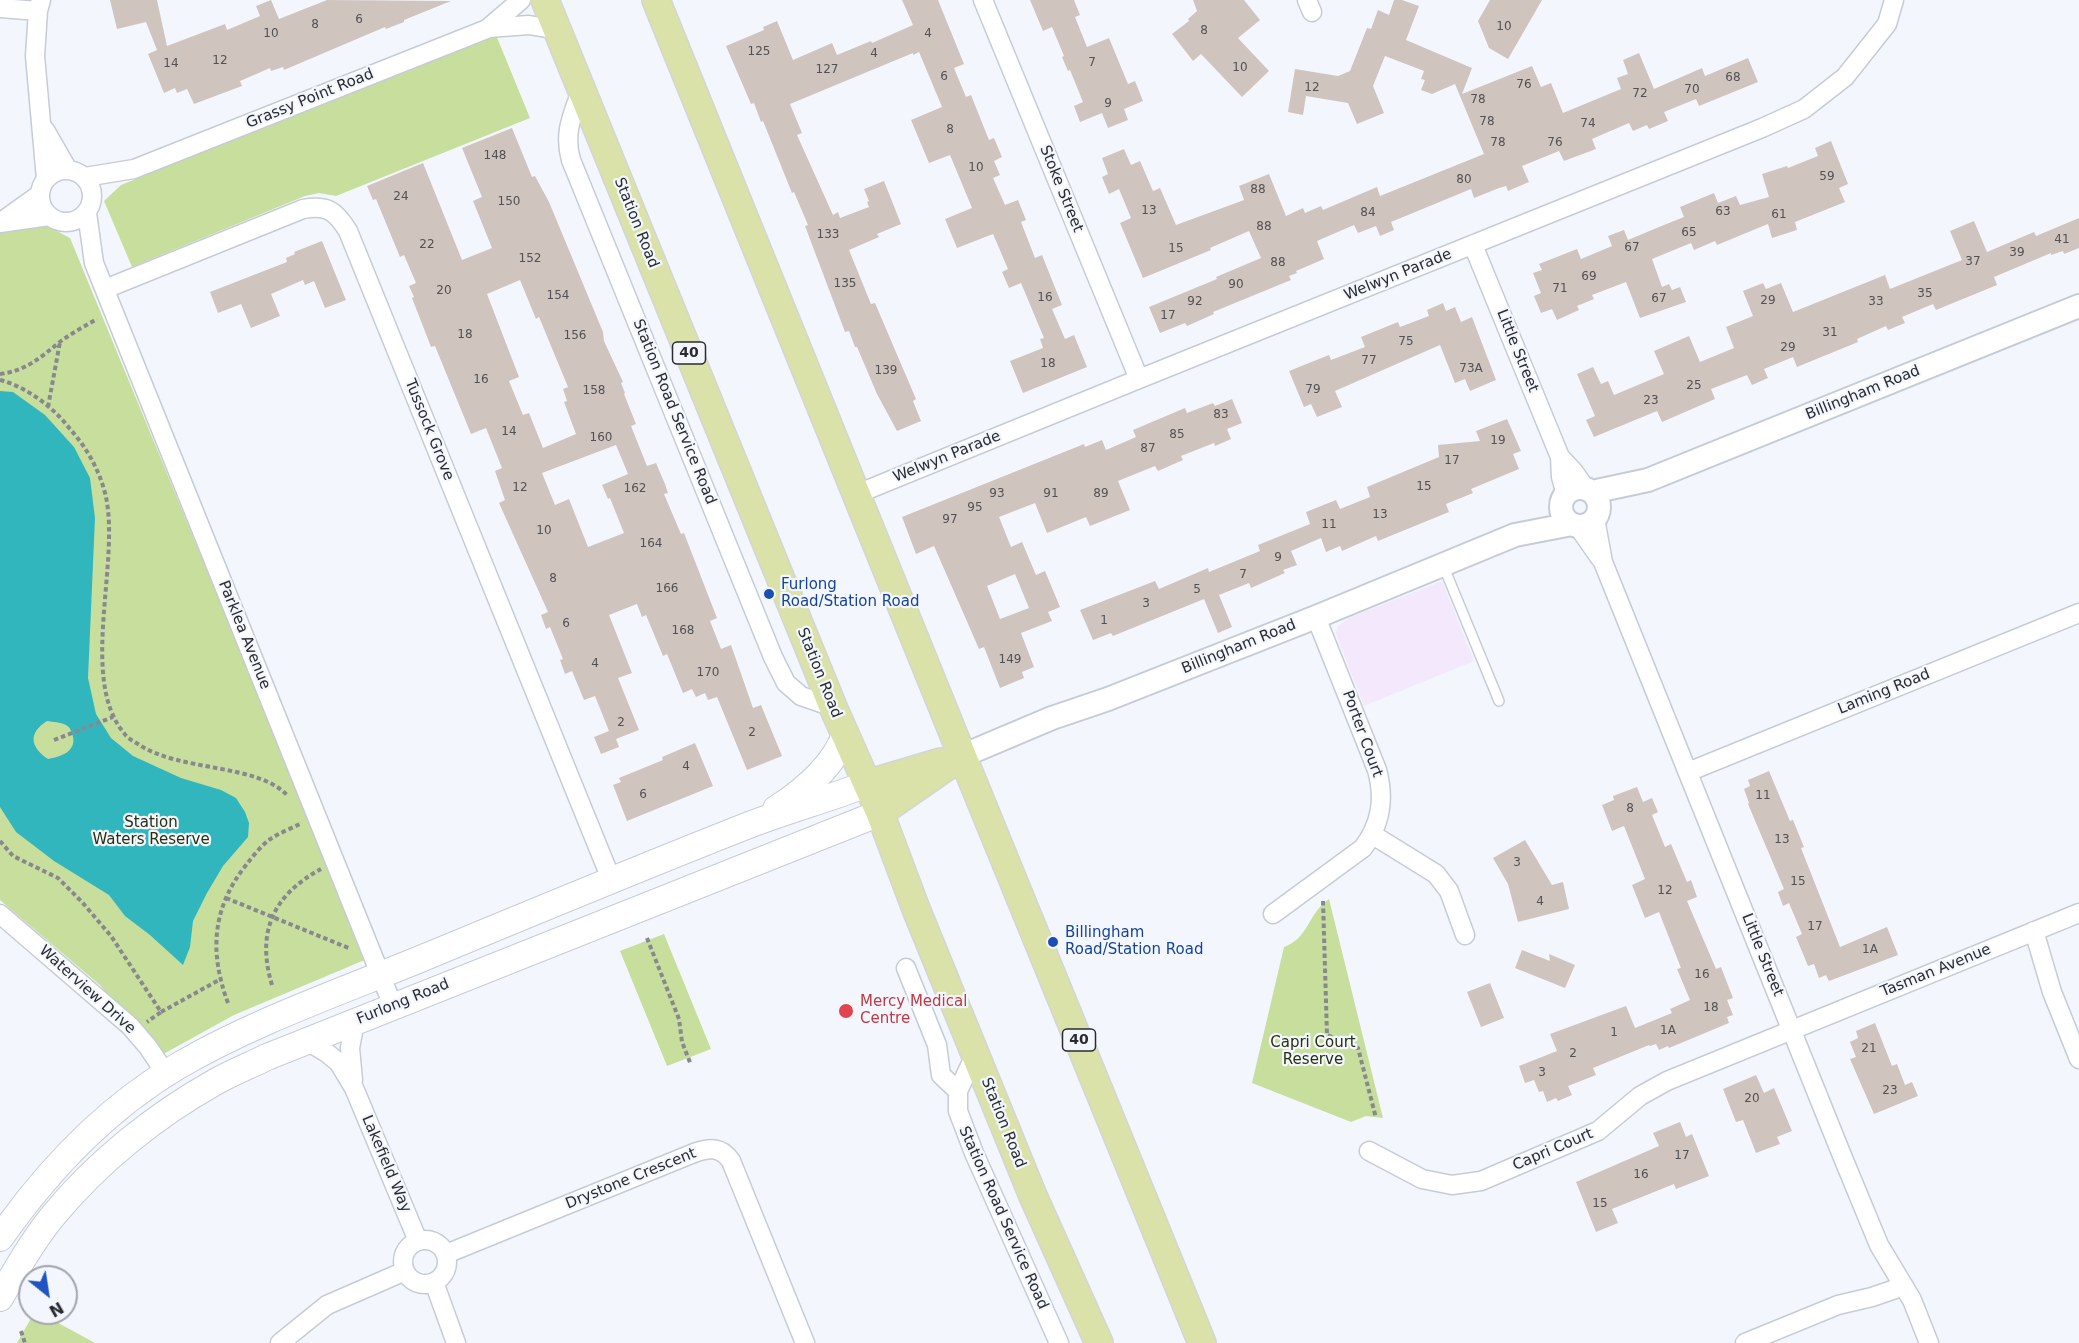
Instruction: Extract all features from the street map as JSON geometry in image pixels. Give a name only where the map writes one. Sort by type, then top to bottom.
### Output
[{"type":"main road","name":"Station Road","points":[[545,0],[833,707],[880,813],[890,844],[1033,1196],[1099,1343]]},
{"type":"main road","name":"40","points":[[656,0],[1202,1343]]},
{"type":"main road","points":[[753,824],[784,804],[827,766],[839,751],[845,735]]},
{"type":"main road","points":[[0,1238],[22,1207],[58,1165],[129,1099],[166,1074],[210,1049],[611,879],[753,824],[833,798],[867,784],[962,756]]},
{"type":"main road","points":[[880,813],[962,756]]},
{"type":"main road","name":"Furlong Road","points":[[0,1298],[52,1218],[90,1177],[133,1137],[178,1105],[219,1080],[267,1057],[393,1006],[880,813]]},
{"type":"street","name":"Grassy Point Road","points":[[487,29],[521,0]]},
{"type":"street","name":"Stoke Street","points":[[983,0],[1139,379]]},
{"type":"street","name":"Welwyn Parade","points":[[857,494],[1804,109],[1845,77],[1887,24],[1894,0]]},
{"type":"street","points":[[0,8],[40,6],[35,56],[37,91],[43,126],[42,206],[56,219]]},
{"type":"street","name":"Grassy Point Road","points":[[77,173],[134,169],[487,29],[529,25],[558,30]]},
{"type":"street","name":"Station Road Service Road","points":[[582,88],[568,131],[567,141],[571,160],[773,657],[786,683],[801,696],[833,707]]},
{"type":"street","points":[[0,223],[56,219],[76,221],[90,206],[91,186],[77,173],[43,126]]},
{"type":"street","name":"Grassy Point Road","points":[[90,206],[134,169]]},
{"type":"street","points":[[0,223],[43,187],[56,171],[77,173]]},
{"type":"street","name":"Parklea Avenue","points":[[90,206],[94,264]]},
{"type":"street","name":"Tussock Grove","points":[[105,289],[303,209],[317,206],[328,209],[342,222],[355,249],[611,879]]},
{"type":"street","name":"Parklea Avenue","points":[[56,219],[94,264],[105,289],[393,1006]]},
{"type":"street","name":"Little Street","points":[[1473,245],[1560,457],[1561,477],[1581,507],[1879,1245],[1900,1279],[1929,1343]]},
{"type":"street","name":"Billingham Road","points":[[962,756],[1052,718],[1108,699],[1316,617],[1443,563],[2079,306]]},
{"type":"street","name":"Laming Road","points":[[1688,772],[2079,613]]},
{"type":"street","name":"Porter Court","points":[[1273,914],[1363,848],[1373,835],[1382,802],[1382,789],[1377,770],[1316,617]]},
{"type":"street","points":[[1373,835],[1436,874],[1449,891],[1465,935]]},
{"type":"street","name":"Tasman Avenue","points":[[1792,1029],[2079,913]]},
{"type":"street","name":"Waterview Drive","points":[[0,914],[130,1026],[166,1074]]},
{"type":"street","points":[[2027,934],[2079,1059]]},
{"type":"street","points":[[906,968],[937,1045],[941,1074],[958,1091],[975,1054]]},
{"type":"street","name":"Lakefield Way","points":[[354,1088],[350,1059],[355,1022]]},
{"type":"street","name":"Capri Court","points":[[1369,1151],[1422,1179],[1452,1185],[1481,1181],[1598,1131],[1652,1088],[1792,1029]]},
{"type":"street","name":"Lakefield Way","points":[[307,1041],[339,1063],[354,1088],[418,1241]]},
{"type":"street","name":"Station Road Service Road","points":[[958,1091],[958,1111],[963,1126],[1059,1343]]},
{"type":"street","name":"Drystone Crescent","points":[[446,1254],[694,1153],[710,1148],[717,1149],[727,1154],[731,1161],[805,1343]]},
{"type":"street","points":[[418,1241],[435,1242],[444,1249],[446,1254],[447,1267],[440,1279],[434,1282],[427,1284],[414,1281],[405,1271],[406,1250],[418,1241]]},
{"type":"street","points":[[280,1343],[327,1305],[405,1271]]},
{"type":"street","points":[[1745,1343],[1838,1305],[1872,1297],[1900,1279]]},
{"type":"street","points":[[434,1282],[456,1343]]},
{"type":"lane","points":[[1443,563],[1499,701]]},
{"type":"path","points":[[0,374],[30,365],[60,342],[113,311]]},
{"type":"path","points":[[48,406],[60,342]]},
{"type":"path","points":[[0,380],[9,382],[28,393],[61,418],[84,445],[98,473],[106,497],[109,529],[103,631],[103,684],[112,717],[125,735],[147,750],[173,759],[257,778],[276,785],[290,799]]},
{"type":"path","points":[[54,740],[112,717]]},
{"type":"path","points":[[228,1003],[219,980],[215,945],[219,917],[225,898],[236,877],[269,840],[302,823],[298,813]]},
{"type":"path","points":[[1,844],[14,856],[58,878],[82,902],[111,936],[161,1012]]},
{"type":"path","points":[[272,985],[265,956],[271,916],[294,885],[321,868]]},
{"type":"path","points":[[225,898],[354,951]]},
{"type":"path","points":[[1323,901],[1327,1035],[1359,1050],[1376,1118]]},
{"type":"path","points":[[647,938],[679,1019],[682,1042],[691,1065]]},
{"type":"path","points":[[152,1032],[146,1023],[161,1012],[219,980]]},
{"type":"path","points":[[21,1331],[25,1343]]},
{"type":"shaded area","points":[[1442,581],[1474,661],[1364,706],[1337,637],[1338,626],[1349,618]]},
{"type":"green space","points":[[496,35],[530,118],[336,196],[319,193],[305,196],[132,267],[104,201],[121,185]]},
{"type":"green space","name":"Station Waters Reserve","points":[[30,217],[70,238],[367,959],[234,1015],[158,1057],[101,986],[0,900],[0,229]]},
{"type":"green space","name":"Capri Court Reserve","points":[[1329,899],[1383,1118],[1366,1116],[1351,1122],[1252,1083],[1284,947],[1299,937],[1316,911]]},
{"type":"green space","points":[[664,934],[711,1049],[667,1066],[620,951]]},
{"type":"green space","points":[[27,1325],[62,1325],[95,1343],[17,1343]]},
{"type":"water","points":[[0,391],[13,392],[45,415],[74,447],[90,478],[95,518],[88,678],[96,714],[111,738],[133,756],[181,778],[221,790],[236,798],[249,823],[248,837],[223,866],[207,893],[193,921],[190,947],[183,965],[125,916],[109,895],[54,861],[16,832],[0,807]],"holes":[[[47,721],[61,723],[70,728],[73,742],[66,753],[48,759],[38,750],[34,740],[37,730]]]},
{"type":"building","points":[[110,0],[157,0],[167,46],[225,24],[227,30],[260,16],[256,6],[271,0],[279,19],[327,0],[451,1],[284,70],[283,67],[271,71],[270,68],[240,81],[242,86],[194,104],[187,89],[177,93],[175,88],[164,93],[148,54],[157,50],[146,22],[117,29]]},
{"type":"building","points":[[902,0],[938,0],[964,64],[954,68],[966,97],[971,95],[989,140],[994,138],[1002,157],[994,161],[1000,175],[993,178],[1005,205],[1018,200],[1026,220],[1021,222],[1035,258],[1042,255],[1062,305],[1052,309],[1065,339],[1074,335],[1087,367],[1023,393],[1010,361],[1043,348],[1040,339],[1044,338],[1021,283],[1009,288],[1002,272],[1008,269],[993,234],[957,248],[945,219],[972,208],[950,155],[929,163],[911,120],[942,107],[919,52],[913,55],[913,53],[790,104],[802,133],[797,135],[833,215],[838,212],[840,218],[869,207],[864,189],[884,181],[901,224],[849,250],[871,304],[875,303],[916,399],[913,401],[921,421],[897,431],[877,394],[849,331],[845,332],[805,226],[808,225],[794,192],[792,193],[763,121],[761,122],[754,103],[751,104],[726,46],[764,30],[763,27],[777,21],[793,60],[832,43],[837,55],[913,25]]},
{"type":"building","points":[[1030,0],[1074,0],[1080,15],[1075,17],[1087,47],[1109,38],[1128,84],[1135,81],[1143,101],[1124,109],[1128,120],[1108,128],[1102,113],[1080,122],[1074,106],[1083,102],[1070,70],[1068,71],[1062,57],[1064,56],[1052,27],[1043,31]]},
{"type":"building","points":[[1193,0],[1244,0],[1260,20],[1238,38],[1269,71],[1242,97],[1201,54],[1193,61],[1172,34],[1189,21],[1188,19],[1197,11]]},
{"type":"building","points":[[1394,0],[1402,0],[1419,6],[1406,40],[1472,68],[1462,94],[1532,66],[1541,87],[1551,83],[1563,113],[1621,89],[1617,78],[1628,74],[1623,60],[1639,53],[1654,89],[1702,68],[1705,76],[1748,58],[1758,82],[1699,106],[1696,99],[1664,112],[1668,121],[1649,129],[1647,125],[1633,131],[1629,123],[1592,139],[1596,149],[1564,161],[1559,151],[1522,166],[1529,182],[1508,191],[1506,186],[1474,198],[1471,189],[1391,222],[1394,230],[1380,236],[1376,226],[1358,233],[1354,225],[1317,241],[1324,259],[1296,271],[1297,273],[1289,276],[1291,280],[1213,312],[1214,314],[1187,326],[1185,323],[1160,333],[1149,307],[1261,258],[1249,231],[1210,248],[1211,250],[1143,278],[1120,223],[1131,218],[1119,189],[1109,194],[1102,177],[1108,174],[1102,158],[1124,149],[1131,165],[1140,161],[1153,191],[1160,188],[1176,225],[1244,200],[1239,186],[1269,174],[1286,216],[1303,208],[1305,213],[1321,206],[1323,210],[1377,187],[1380,196],[1484,154],[1455,84],[1432,94],[1421,90],[1425,80],[1421,79],[1424,71],[1385,56],[1373,86],[1384,113],[1357,124],[1348,103],[1306,96],[1303,115],[1288,112],[1295,69],[1338,76],[1350,71],[1367,28],[1371,29],[1378,10],[1389,15]]},
{"type":"building","points":[[1490,0],[1542,0],[1508,59],[1489,48],[1478,21]]},
{"type":"building","points":[[512,128],[532,177],[535,176],[549,202],[603,332],[604,341],[623,382],[621,383],[624,394],[636,424],[631,426],[647,466],[656,463],[665,484],[668,493],[664,494],[681,534],[684,533],[717,618],[710,621],[721,649],[731,645],[753,708],[761,705],[782,756],[747,770],[717,697],[708,700],[705,693],[696,697],[692,689],[683,693],[667,654],[663,656],[646,615],[642,617],[637,604],[609,615],[632,673],[618,678],[639,730],[616,739],[619,747],[601,754],[594,737],[609,731],[595,696],[584,700],[572,671],[565,674],[560,660],[563,659],[550,627],[546,629],[541,615],[548,612],[499,503],[505,500],[495,471],[502,468],[486,428],[471,434],[435,346],[431,347],[412,298],[414,297],[409,286],[416,283],[404,255],[400,257],[376,199],[373,200],[367,186],[423,163],[462,260],[492,248],[473,201],[482,197],[462,148]],"holes":[[[520,280],[536,319],[539,317],[568,387],[563,389],[567,401],[564,402],[576,434],[543,448],[529,413],[523,415],[509,381],[519,377],[487,294]],[[616,445],[628,474],[602,485],[608,499],[610,498],[624,533],[588,547],[569,499],[555,505],[542,473]]]},
{"type":"building","points":[[1831,141],[1848,184],[1839,188],[1845,202],[1795,222],[1797,230],[1772,238],[1768,224],[1717,245],[1715,241],[1694,250],[1691,243],[1652,259],[1662,287],[1669,284],[1672,290],[1680,287],[1686,302],[1640,318],[1626,282],[1592,295],[1594,299],[1577,306],[1579,310],[1557,320],[1552,309],[1541,313],[1534,296],[1541,293],[1533,273],[1542,270],[1539,264],[1577,249],[1581,259],[1612,246],[1608,236],[1624,230],[1628,240],[1684,217],[1680,207],[1714,193],[1718,203],[1736,196],[1740,205],[1769,197],[1762,174],[1787,166],[1788,168],[1818,156],[1815,148]]},
{"type":"building","points":[[2079,218],[2079,248],[2064,254],[2063,251],[2051,255],[2051,253],[1994,277],[1997,285],[1936,310],[1933,304],[1902,317],[1905,323],[1888,330],[1886,326],[1857,339],[1858,342],[1797,367],[1793,357],[1764,369],[1768,378],[1752,385],[1747,375],[1711,389],[1715,399],[1662,422],[1657,411],[1594,437],[1586,420],[1595,416],[1577,374],[1593,367],[1601,384],[1608,381],[1614,395],[1664,374],[1654,351],[1689,336],[1700,362],[1734,348],[1726,327],[1753,316],[1743,291],[1763,283],[1766,289],[1781,283],[1793,312],[1885,275],[1890,289],[1962,260],[1950,231],[1974,221],[1987,252],[2034,232],[2036,236]]},
{"type":"building","points":[[322,241],[346,300],[325,308],[314,281],[305,285],[303,280],[271,294],[280,316],[251,328],[241,304],[218,313],[210,292],[287,262],[286,258],[295,254],[294,252]]},
{"type":"building","points":[[1443,303],[1446,311],[1455,307],[1461,322],[1472,317],[1496,380],[1470,391],[1465,379],[1455,383],[1440,345],[1335,391],[1342,407],[1317,417],[1311,404],[1304,407],[1289,371],[1329,355],[1331,360],[1365,347],[1361,337],[1398,322],[1400,327],[1429,316],[1427,310]]},
{"type":"building","points":[[1232,399],[1242,423],[1227,429],[1231,439],[1181,456],[1183,460],[1158,471],[1155,466],[1118,481],[1130,510],[1090,526],[1086,517],[1047,533],[1035,503],[999,517],[1011,547],[1022,542],[1036,575],[1045,571],[1060,607],[1048,612],[1052,621],[1021,633],[1034,667],[1022,672],[1024,678],[1000,688],[984,647],[979,649],[934,546],[916,554],[902,517],[1084,444],[1085,447],[1102,440],[1106,450],[1136,437],[1133,430],[1185,408],[1187,413],[1213,403],[1215,406]],"holes":[[[1015,574],[1029,608],[1000,619],[987,586]]]},
{"type":"building","points":[[1507,419],[1521,451],[1513,454],[1519,469],[1471,489],[1473,493],[1446,504],[1449,512],[1378,541],[1376,536],[1342,551],[1340,546],[1326,552],[1321,538],[1291,551],[1297,565],[1283,570],[1285,573],[1251,588],[1249,583],[1219,595],[1232,627],[1218,633],[1204,599],[1113,636],[1111,633],[1093,640],[1080,610],[1155,581],[1159,589],[1208,568],[1209,572],[1260,551],[1258,545],[1310,524],[1306,512],[1336,500],[1340,509],[1370,497],[1367,487],[1439,457],[1438,445],[1480,441],[1476,431]]},
{"type":"building","points":[[695,743],[713,786],[627,821],[613,785],[621,782],[619,778],[663,760],[662,757]]},
{"type":"building","points":[[1769,771],[1790,821],[1793,820],[1804,847],[1801,848],[1840,947],[1887,927],[1898,955],[1829,981],[1826,975],[1819,978],[1814,964],[1808,966],[1796,937],[1802,934],[1789,903],[1783,906],[1778,892],[1784,889],[1748,804],[1744,789],[1750,786],[1748,780]]},
{"type":"building","points":[[1637,787],[1643,802],[1652,798],[1658,812],[1652,815],[1665,847],[1671,844],[1687,882],[1691,880],[1697,897],[1687,901],[1716,969],[1721,967],[1733,998],[1727,1000],[1733,1015],[1727,1017],[1729,1023],[1669,1048],[1668,1046],[1659,1050],[1656,1044],[1649,1045],[1593,1068],[1596,1075],[1568,1086],[1572,1095],[1558,1101],[1556,1098],[1547,1102],[1543,1091],[1539,1092],[1534,1080],[1525,1083],[1519,1066],[1557,1051],[1550,1034],[1626,1006],[1635,1028],[1672,1013],[1670,1009],[1690,1000],[1677,969],[1681,968],[1659,912],[1645,918],[1632,885],[1645,879],[1624,826],[1612,831],[1602,805],[1614,800],[1613,796]]},
{"type":"building","points":[[1525,840],[1552,885],[1563,882],[1569,909],[1518,922],[1508,884],[1493,858]]},
{"type":"building","points":[[1522,950],[1550,961],[1549,954],[1575,965],[1565,988],[1515,968]]},
{"type":"building","points":[[1490,983],[1504,1018],[1481,1027],[1467,992]]},
{"type":"building","points":[[1875,1023],[1892,1066],[1897,1064],[1905,1085],[1912,1082],[1918,1096],[1874,1114],[1850,1059],[1856,1057],[1850,1042],[1858,1038],[1856,1031]]},
{"type":"building","points":[[1756,1075],[1764,1093],[1774,1088],[1792,1131],[1777,1137],[1780,1144],[1756,1153],[1743,1120],[1736,1122],[1723,1089]]},
{"type":"building","points":[[1680,1122],[1686,1137],[1692,1134],[1709,1176],[1676,1189],[1674,1184],[1612,1209],[1618,1223],[1596,1232],[1576,1182],[1659,1146],[1653,1133]]},
{"type":"place","name":"Furlong Road/Station Road","points":[[769,594]]},
{"type":"place","name":"Billingham Road/Station Road","points":[[1053,942]]},
{"type":"place","name":"Mercy Medical Centre","points":[[846,1011]]}]
